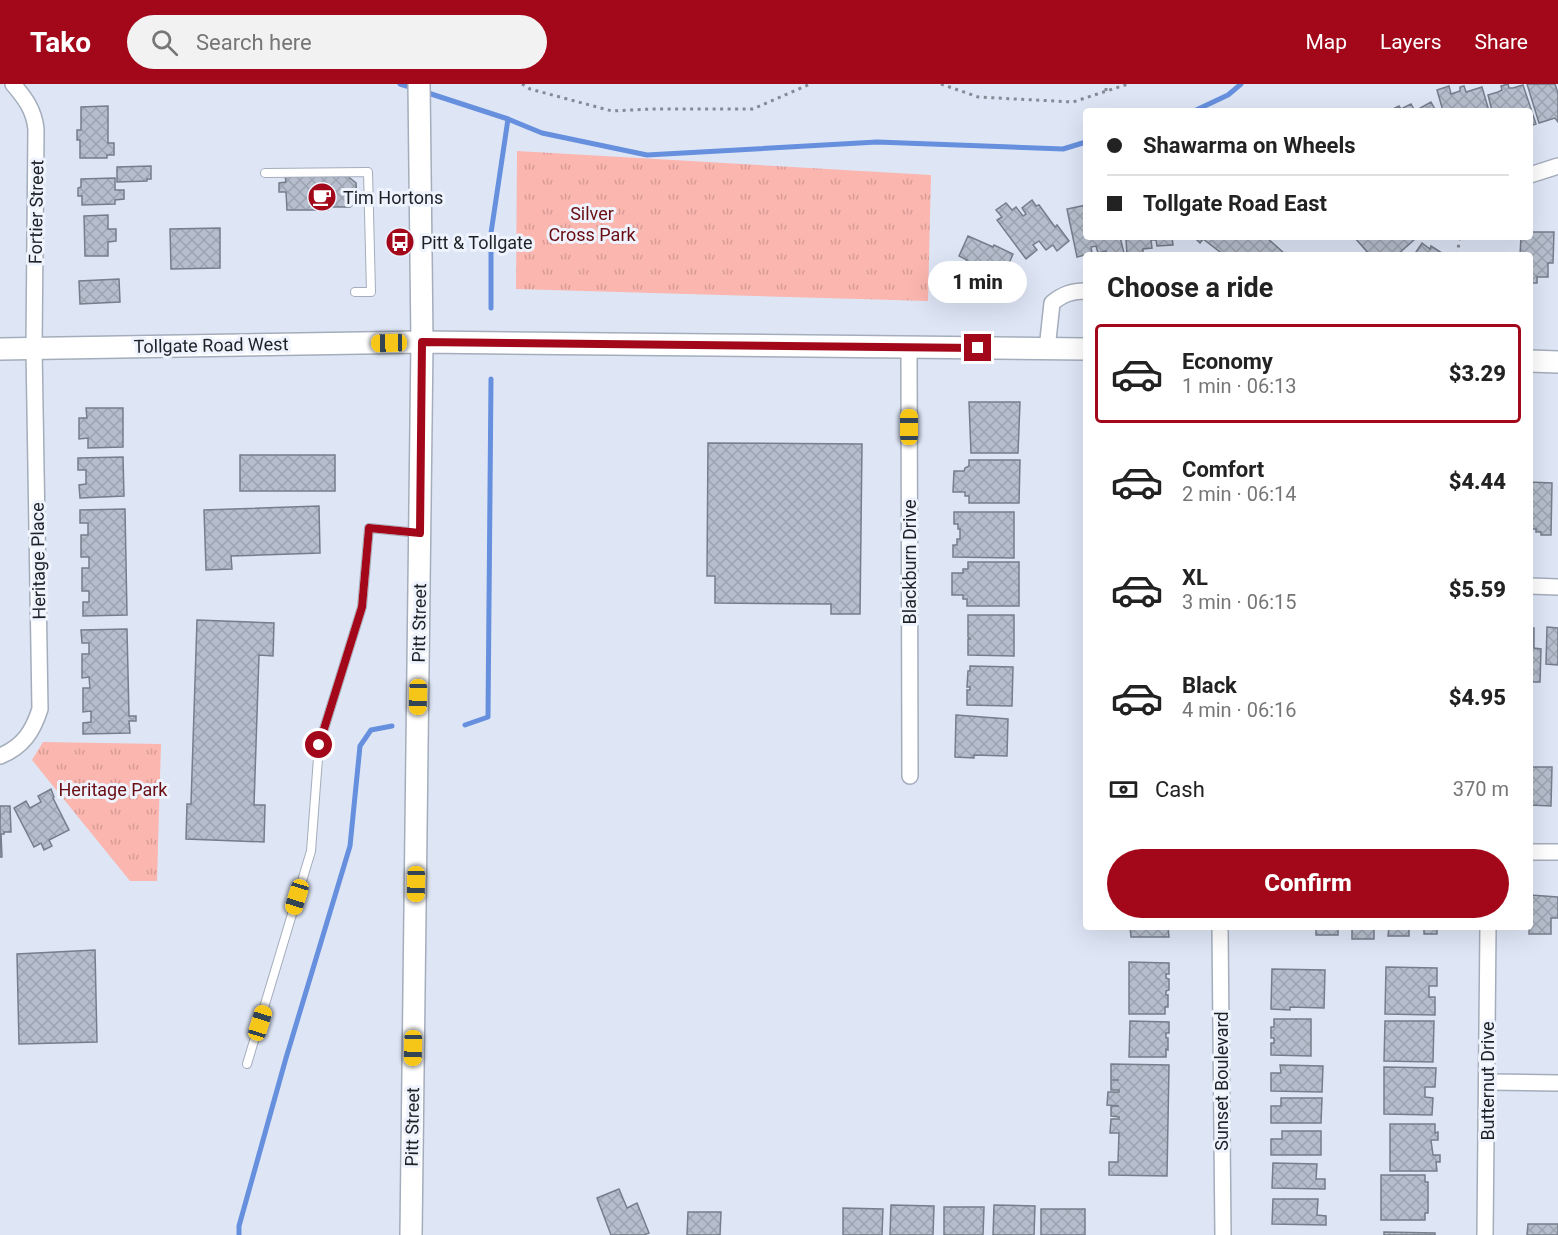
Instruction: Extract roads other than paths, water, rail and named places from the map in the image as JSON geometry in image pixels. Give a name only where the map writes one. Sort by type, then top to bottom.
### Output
[{"type":"street","name":"Fortier Street","points":[[13,84],[28,100],[36,129],[34,348]]},
{"type":"street","name":"Pitt Street","points":[[411,1235],[422,342],[419,84]]},
{"type":"street","points":[[1533,174],[1558,166]]},
{"type":"street","points":[[1047,349],[1052,303],[1061,295],[1083,291]]},
{"type":"street","name":"Tollgate Road West","points":[[0,349],[422,342],[1083,349]]},
{"type":"street","name":"Blackburn Drive","points":[[909,347],[910,776]]},
{"type":"street","name":"Heritage Place","points":[[0,756],[13,751],[26,740],[40,709],[34,348]]},
{"type":"street","points":[[1533,361],[1558,362]]},
{"type":"street","points":[[1533,586],[1558,587]]},
{"type":"street","points":[[1533,852],[1558,852]]},
{"type":"street","name":"Sunset Boulevard","points":[[1220,930],[1222,1235]]},
{"type":"street","name":"Butternut Drive","points":[[1485,1235],[1488,930]]},
{"type":"street","points":[[1488,1082],[1558,1083]]},
{"type":"lane","points":[[265,173],[368,172],[371,292],[355,292]]},
{"type":"lane","points":[[247,1064],[311,851],[319,745],[362,607],[369,528],[420,533]]},
{"type":"waterway","points":[[400,84],[413,88]]},
{"type":"waterway","points":[[1200,108],[1228,95],[1241,84]]},
{"type":"waterway","points":[[425,92],[508,119],[542,133],[647,155],[877,142],[1063,149],[1083,143]]},
{"type":"waterway","points":[[491,308],[491,233],[508,119]]},
{"type":"waterway","points":[[465,725],[488,717],[491,379]]},
{"type":"waterway","points":[[239,1235],[239,1226],[286,1058],[350,846],[360,746],[371,730],[392,726]]},
{"type":"place","name":"Tim Hortons","points":[[322,197]]},
{"type":"place","name":"Pitt & Tollgate","points":[[400,242]]},
{"type":"park label","name":"Silver Cross Park","points":[[592,223]]},
{"type":"park label","name":"Heritage Park","points":[[113,789]]}]
